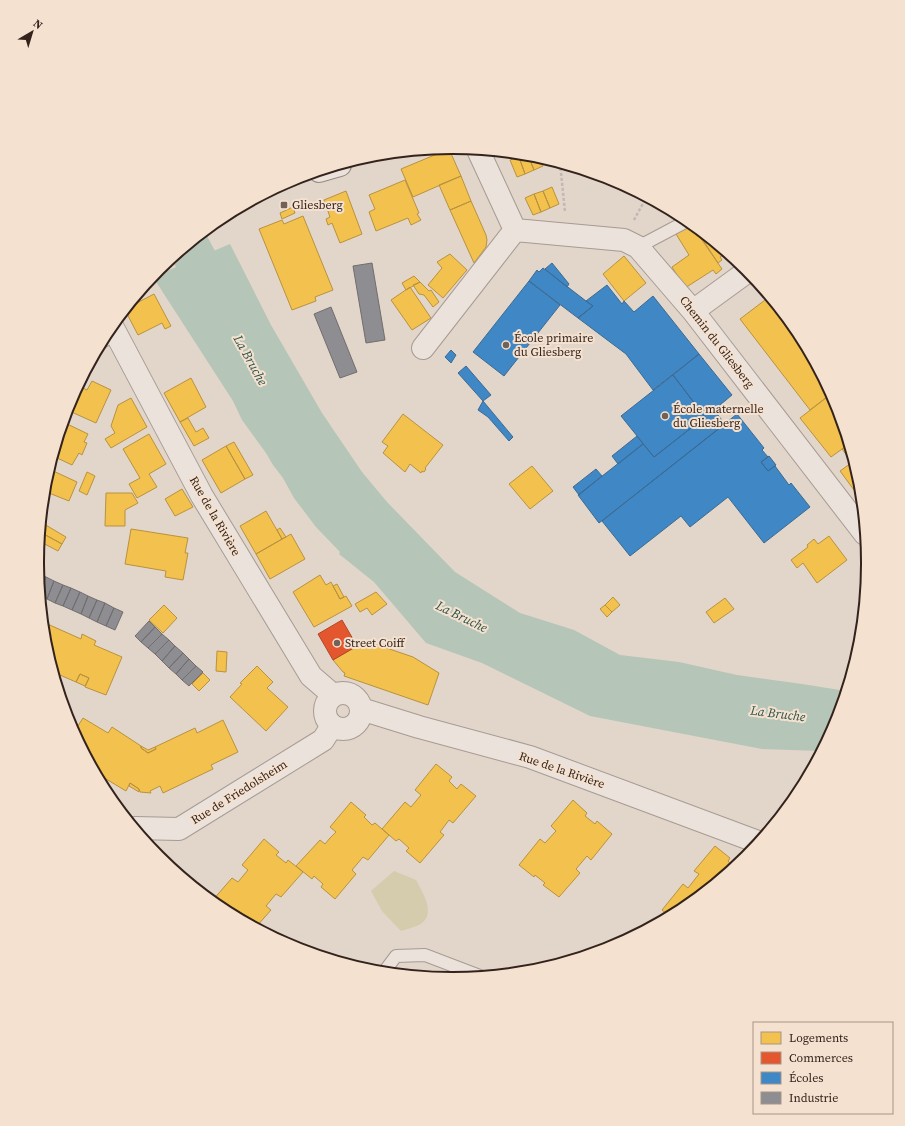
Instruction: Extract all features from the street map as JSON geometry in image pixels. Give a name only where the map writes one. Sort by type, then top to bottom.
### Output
[{"type":"street","points":[[423,348],[515,230],[480,155]]},
{"type":"street","name":"Chemin du Gliesberg","points":[[515,230],[624,240],[638,247],[693,311],[859,527]]},
{"type":"street","points":[[693,311],[742,275]]},
{"type":"street","name":"Rue de la Rivière","points":[[112,338],[202,496],[311,676],[333,695]]},
{"type":"street","points":[[339,693],[351,695],[356,698],[361,709],[358,721],[354,726],[343,730],[332,726],[327,722],[324,711],[325,705],[333,695],[339,693]]},
{"type":"street","name":"Rue de la Rivière","points":[[361,709],[419,727],[530,757],[752,840]]},
{"type":"street","name":"Rue de Friedolsheim","points":[[142,828],[179,829],[323,740],[332,726]]},
{"type":"lane","points":[[638,247],[681,224]]},
{"type":"lane","points":[[388,966],[396,956],[425,955],[468,971]]},
{"type":"path","points":[[561,169],[567,234]]},
{"type":"shaded area","points":[[394,871],[416,880],[428,908],[426,918],[422,923],[401,931],[382,911],[371,891]]},
{"type":"water","points":[[230,244],[271,325],[322,413],[362,472],[387,502],[455,572],[520,613],[574,630],[620,655],[679,662],[737,675],[840,690],[830,719],[815,751],[762,749],[590,716],[482,663],[426,643],[374,582],[339,554],[340,552],[316,527],[294,498],[283,478],[242,420],[233,401],[156,282],[167,271]]},
{"type":"building: Logements","points":[[451,154],[461,176],[413,197],[401,169],[435,155]]},
{"type":"building: Logements","points":[[510,160],[520,160],[525,174],[517,177]]},
{"type":"building: Logements","points":[[520,160],[531,162],[534,170],[525,174]]},
{"type":"building: Logements","points":[[531,162],[542,164],[543,166],[534,170]]},
{"type":"building: Logements","points":[[461,176],[471,201],[450,210],[439,185]]},
{"type":"building: Logements","points":[[405,180],[419,213],[417,214],[421,220],[411,225],[408,218],[376,231],[369,212],[375,209],[369,195]]},
{"type":"building: Logements","points":[[552,187],[559,204],[550,208],[543,191]]},
{"type":"building: Logements","points":[[346,191],[362,234],[340,243],[332,223],[328,225],[326,219],[330,217],[324,200]]},
{"type":"building: Logements","points":[[543,191],[550,208],[541,212],[534,194]]},
{"type":"building: Logements","points":[[534,194],[541,212],[533,215],[525,198]]},
{"type":"building: Logements","points":[[471,201],[487,240],[486,247],[474,263],[450,210]]},
{"type":"building: Logements","points":[[293,207],[295,213],[282,219],[280,213]]},
{"type":"building: Logements","points":[[303,216],[333,290],[315,297],[316,301],[292,310],[259,229],[282,220],[284,224]]},
{"type":"building: Logements","points":[[685,228],[701,239],[722,269],[716,274],[713,270],[685,288],[672,267],[689,255],[676,234]]},
{"type":"building: Logements","points":[[704,241],[722,256],[720,257],[722,260],[718,263]]},
{"type":"building: Logements","points":[[450,254],[467,270],[443,298],[428,285],[442,268],[437,262]]},
{"type":"building: Logements","points":[[624,256],[646,283],[624,301],[603,274]]},
{"type":"building: Logements","points":[[414,276],[420,282],[406,290],[402,283]]},
{"type":"building: Logements","points":[[420,282],[429,291],[431,290],[439,302],[433,307],[424,295],[419,294],[413,285]]},
{"type":"building: Logements","points":[[410,287],[431,318],[412,330],[391,300]]},
{"type":"building: Logements","points":[[154,294],[171,326],[165,329],[162,323],[138,335],[127,315],[138,302]]},
{"type":"building: Logements","points":[[765,300],[792,336],[819,382],[826,398],[810,410],[740,319]]},
{"type":"building: Logements","points":[[191,378],[206,407],[180,422],[164,393]]},
{"type":"building: Logements","points":[[92,381],[111,390],[96,423],[73,413],[83,388],[87,390]]},
{"type":"building: Logements","points":[[131,398],[147,427],[111,448],[105,439],[115,433],[111,426],[118,405]]},
{"type":"building: Logements","points":[[826,398],[844,448],[831,457],[800,418]]},
{"type":"building: Logements","points":[[403,414],[443,445],[425,468],[426,469],[424,472],[422,471],[421,473],[410,464],[405,472],[383,453],[388,446],[382,442]]},
{"type":"building: Logements","points":[[188,418],[196,432],[203,428],[209,438],[194,446],[180,422]]},
{"type":"building: Logements","points":[[69,425],[88,434],[84,442],[87,443],[82,455],[79,453],[72,465],[58,458]]},
{"type":"building: Logements","points":[[149,434],[166,464],[149,474],[157,487],[137,498],[129,484],[140,478],[123,449]]},
{"type":"building: Logements","points":[[234,442],[253,475],[245,479],[226,446]]},
{"type":"building: Logements","points":[[226,446],[245,479],[221,493],[202,460]]},
{"type":"building: Logements","points":[[849,465],[854,490],[854,490],[840,471]]},
{"type":"building: Logements","points":[[532,466],[553,491],[530,509],[509,484]]},
{"type":"building: Logements","points":[[55,472],[77,482],[69,501],[50,493]]},
{"type":"building: Logements","points":[[87,472],[95,476],[87,495],[79,491]]},
{"type":"building: Logements","points":[[182,489],[193,507],[175,516],[165,499]]},
{"type":"building: Logements","points":[[106,493],[132,493],[138,503],[125,510],[125,526],[105,526]]},
{"type":"building: Logements","points":[[266,511],[282,539],[256,554],[240,526]]},
{"type":"building: Logements","points":[[46,525],[66,537],[62,544],[45,535]]},
{"type":"building: Logements","points":[[280,528],[286,537],[282,539],[277,530]]},
{"type":"building: Logements","points":[[131,529],[188,538],[185,553],[188,553],[183,580],[165,577],[166,571],[125,564]]},
{"type":"building: Logements","points":[[291,534],[305,559],[270,579],[256,554]]},
{"type":"building: Logements","points":[[45,535],[62,544],[58,551],[45,544]]},
{"type":"building: Logements","points":[[829,536],[847,560],[817,583],[803,563],[797,568],[791,560],[808,547],[807,545],[814,539],[818,544]]},
{"type":"building: Logements","points":[[320,575],[326,585],[331,582],[340,599],[346,596],[352,606],[314,627],[293,592]]},
{"type":"building: Logements","points":[[337,584],[344,597],[340,599],[333,586]]},
{"type":"building: Logements","points":[[376,592],[387,604],[372,615],[367,608],[360,612],[355,604]]},
{"type":"building: Logements","points":[[613,597],[620,605],[612,612],[605,605]]},
{"type":"building: Logements","points":[[725,598],[734,609],[714,623],[706,612]]},
{"type":"building: Logements","points":[[164,605],[177,618],[163,633],[149,620]]},
{"type":"building: Logements","points":[[605,605],[612,612],[607,617],[600,609]]},
{"type":"building: Logements","points":[[49,624],[81,639],[82,634],[96,641],[94,645],[122,657],[106,695],[85,687],[89,678],[80,674],[76,682],[60,675]]},
{"type":"building: Logements","points":[[366,641],[413,657],[439,673],[428,705],[344,676],[345,673],[333,660]]},
{"type":"building: Logements","points":[[217,651],[227,652],[226,672],[216,671]]},
{"type":"building: Logements","points":[[257,666],[273,682],[267,688],[288,707],[266,731],[230,697],[242,684],[240,683]]},
{"type":"building: Logements","points":[[203,673],[210,680],[199,691],[192,684]]},
{"type":"building: Logements","points":[[80,674],[89,678],[85,686],[76,682]]},
{"type":"building: Logements","points":[[83,718],[108,733],[112,727],[141,746],[141,748],[148,753],[156,749],[155,747],[195,728],[197,733],[223,720],[238,752],[211,765],[213,769],[163,793],[160,786],[150,791],[151,793],[140,792],[139,789],[130,783],[126,791],[106,779],[86,744],[78,726]]},
{"type":"building: Logements","points":[[141,746],[148,750],[155,747],[156,749],[148,753],[141,748]]},
{"type":"building: Logements","points":[[436,764],[452,777],[449,781],[457,789],[461,784],[476,796],[453,823],[449,820],[440,832],[444,835],[420,863],[406,851],[409,848],[399,839],[396,841],[382,829],[405,802],[411,807],[421,795],[415,790]]},
{"type":"building: Logements","points":[[130,783],[139,789],[139,792],[129,786]]},
{"type":"building: Logements","points":[[573,800],[587,813],[585,816],[595,824],[597,821],[612,834],[591,860],[587,856],[576,869],[580,873],[559,897],[543,885],[545,883],[535,875],[534,877],[519,865],[540,839],[545,843],[556,831],[551,826]]},
{"type":"building: Logements","points":[[351,802],[366,815],[364,817],[372,825],[375,823],[389,835],[368,860],[363,857],[352,870],[356,874],[335,899],[321,887],[323,884],[314,876],[312,879],[296,866],[320,840],[325,844],[336,832],[330,827]]},
{"type":"building: Logements","points":[[264,839],[279,852],[276,855],[286,863],[288,860],[303,872],[281,897],[276,894],[266,906],[271,910],[260,923],[216,896],[232,878],[238,882],[248,870],[242,865]]},
{"type":"building: Logements","points":[[715,846],[730,858],[728,861],[730,863],[722,870],[701,887],[665,912],[662,910],[683,884],[688,888],[699,874],[694,871]]},
{"type":"building: Commerces","points":[[342,620],[357,646],[333,660],[318,634]]},
{"type":"building: Écoles","points":[[552,263],[569,284],[567,287],[545,269]]},
{"type":"building: Écoles","points":[[543,268],[593,306],[578,318],[529,281],[537,270],[539,272]]},
{"type":"building: Écoles","points":[[529,281],[560,305],[504,376],[473,352]]},
{"type":"building: Écoles","points":[[607,285],[622,304],[624,301],[634,312],[653,296],[699,354],[653,390],[626,354],[578,318],[593,306],[586,301]]},
{"type":"building: Écoles","points":[[451,350],[456,355],[451,363],[445,357]]},
{"type":"building: Écoles","points":[[699,354],[732,395],[714,410],[725,424],[599,523],[578,495],[643,444],[654,457],[705,417],[673,375]]},
{"type":"building: Écoles","points":[[466,366],[491,395],[483,401],[458,373]]},
{"type":"building: Écoles","points":[[673,375],[705,417],[654,457],[621,416]]},
{"type":"building: Écoles","points":[[483,401],[513,437],[509,441],[488,417],[478,410]]},
{"type":"building: Écoles","points":[[737,414],[764,448],[762,450],[768,457],[761,462],[768,471],[775,466],[789,485],[791,483],[810,507],[764,543],[728,497],[690,527],[681,516],[630,556],[602,521]]},
{"type":"building: Écoles","points":[[637,436],[643,444],[618,464],[612,456]]},
{"type":"building: Écoles","points":[[769,456],[776,465],[768,471],[761,462]]},
{"type":"building: Écoles","points":[[596,469],[602,476],[579,495],[573,487]]},
{"type":"building: Industrie","points":[[372,263],[385,340],[366,343],[353,266]]},
{"type":"building: Industrie","points":[[331,307],[357,372],[340,378],[314,314]]},
{"type":"building: Industrie","points":[[46,577],[54,581],[47,599],[46,598],[45,580]]},
{"type":"building: Industrie","points":[[54,581],[63,585],[55,603],[47,599]]},
{"type":"building: Industrie","points":[[63,585],[71,588],[63,606],[55,603]]},
{"type":"building: Industrie","points":[[71,588],[80,592],[72,610],[63,606]]},
{"type":"building: Industrie","points":[[80,592],[88,596],[81,614],[72,610]]},
{"type":"building: Industrie","points":[[88,596],[97,600],[89,618],[81,614]]},
{"type":"building: Industrie","points":[[97,600],[105,603],[97,622],[89,618]]},
{"type":"building: Industrie","points":[[105,603],[114,608],[106,626],[97,622]]},
{"type":"building: Industrie","points":[[114,608],[123,612],[115,630],[106,626]]},
{"type":"building: Industrie","points":[[149,621],[155,627],[141,642],[135,636]]},
{"type":"building: Industrie","points":[[155,627],[162,634],[148,648],[141,642]]},
{"type":"building: Industrie","points":[[162,634],[169,640],[155,654],[148,648]]},
{"type":"building: Industrie","points":[[169,640],[175,646],[162,661],[155,654]]},
{"type":"building: Industrie","points":[[175,646],[183,653],[169,668],[162,661]]},
{"type":"building: Industrie","points":[[183,653],[189,659],[176,674],[169,668]]},
{"type":"building: Industrie","points":[[189,659],[196,666],[182,680],[176,674]]},
{"type":"building: Industrie","points":[[196,666],[203,672],[189,686],[182,680]]},
{"type":"waterway","name":"La Bruche","points":[[191,250],[222,309]]},
{"type":"place","name":"Gliesberg","points":[[284,205]]},
{"type":"place","name":"École primaire du Gliesberg","points":[[506,345]]},
{"type":"place","name":"École maternelle du Gliesberg","points":[[665,416]]},
{"type":"place","name":"Street Coiff","points":[[337,643]]}]
